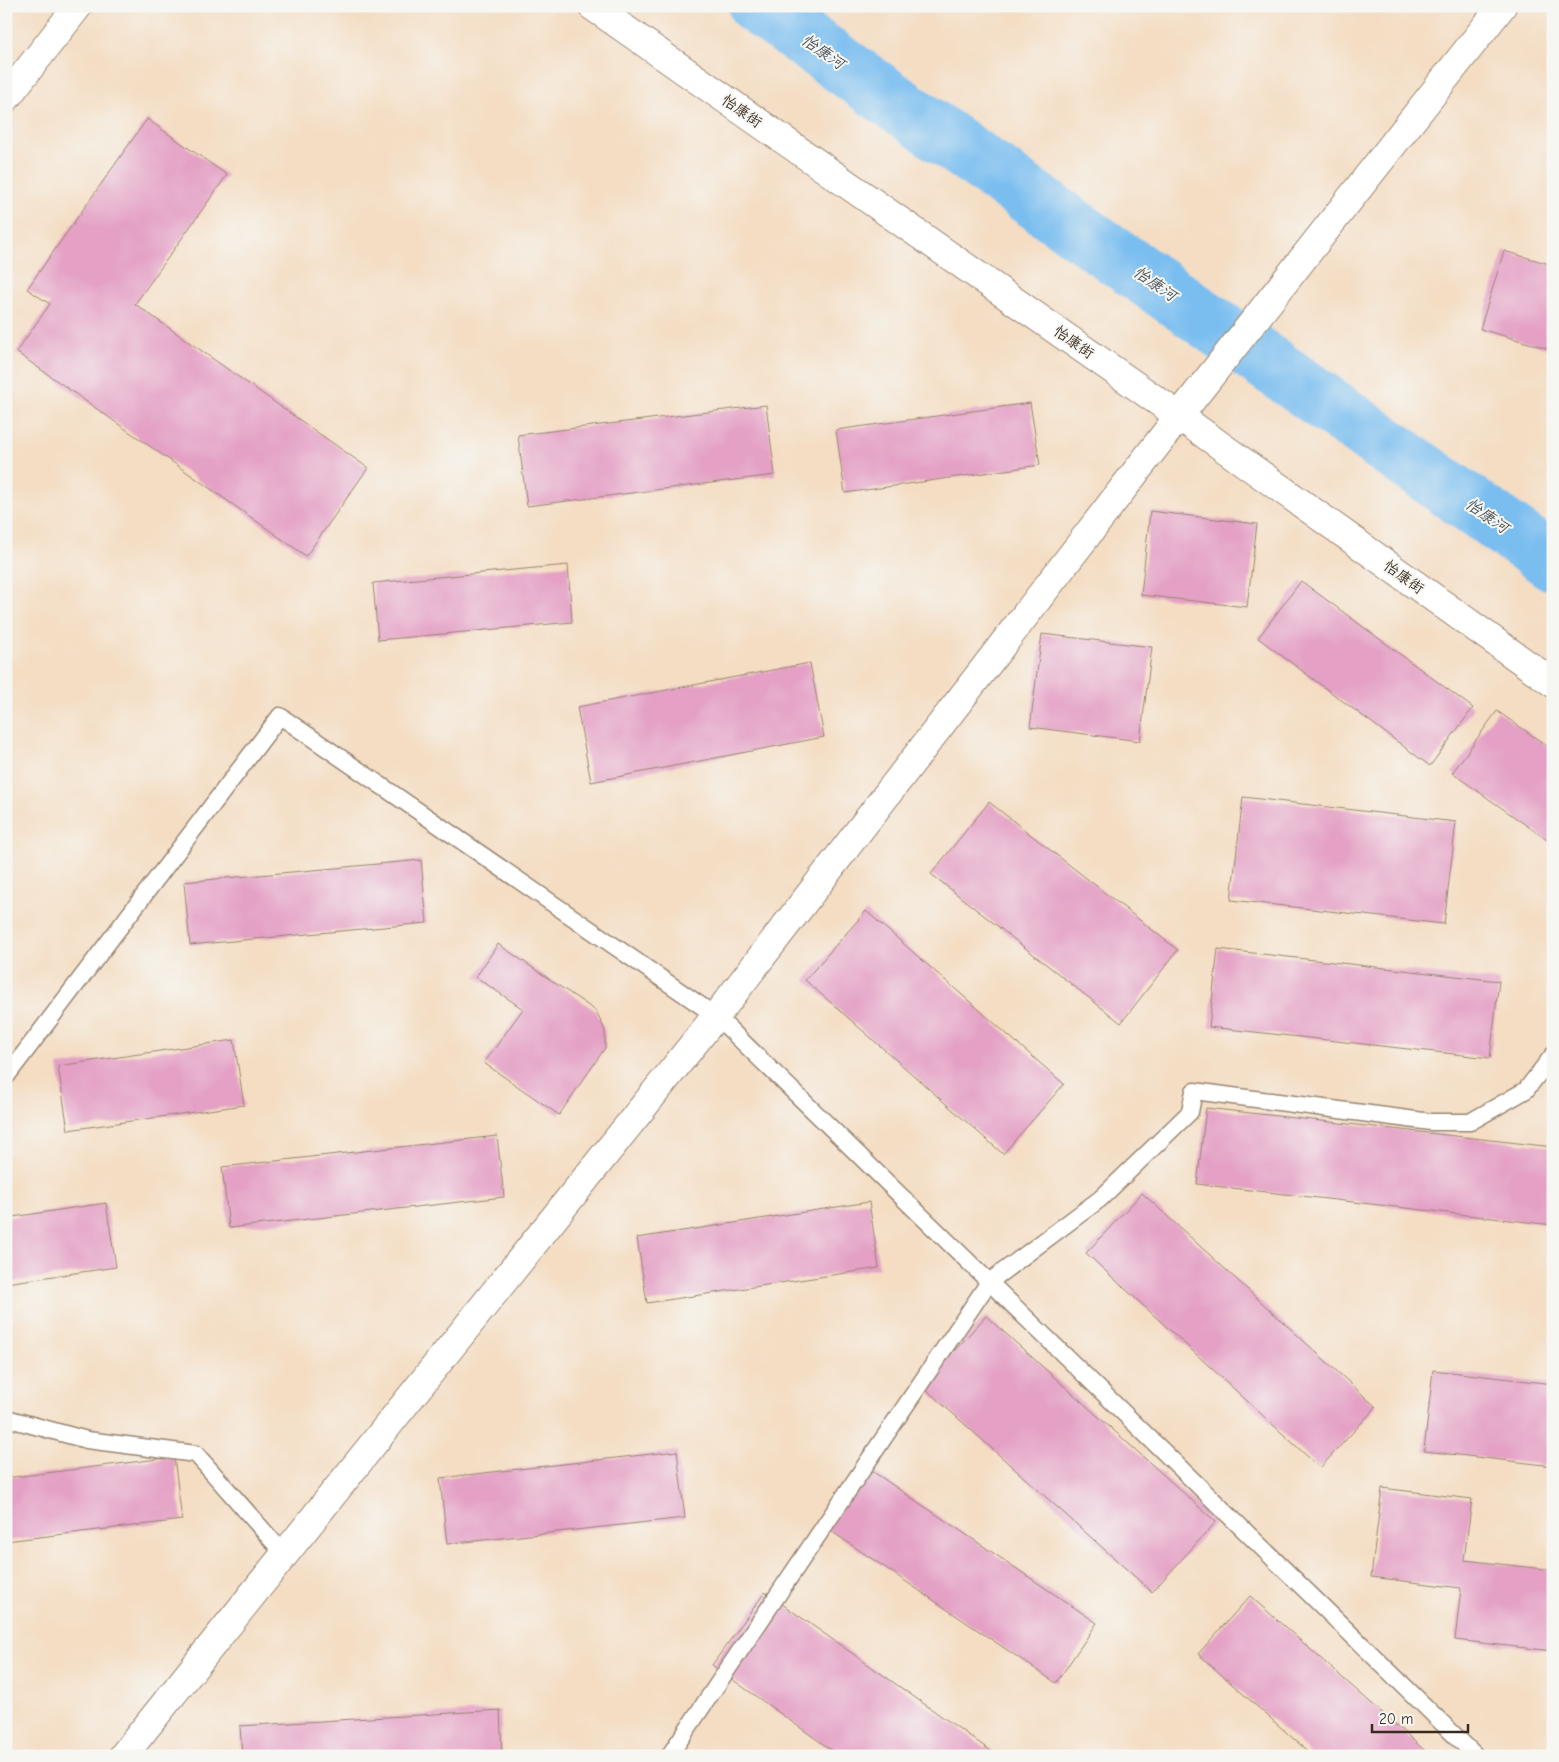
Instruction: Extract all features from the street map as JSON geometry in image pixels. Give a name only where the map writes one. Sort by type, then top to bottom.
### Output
[{"type":"street","points":[[6,98],[78,6]]},
{"type":"street","name":"怡康街","points":[[592,6],[1179,416],[1553,683]]},
{"type":"street","points":[[122,1756],[716,1016],[1179,416],[1502,6]]},
{"type":"lane","points":[[6,1077],[280,716],[716,1016],[1476,1756]]},
{"type":"lane","points":[[669,1756],[989,1282],[1100,1199],[1190,1112],[1194,1091],[1431,1122],[1470,1122],[1526,1090],[1553,1055]]},
{"type":"lane","points":[[6,1418],[87,1440],[196,1454],[284,1554]]},
{"type":"building","points":[[147,119],[227,175],[135,304],[368,468],[306,556],[16,352],[50,304],[27,289]]},
{"type":"building","points":[[1504,251],[1553,265],[1553,350],[1480,329]]},
{"type":"building","points":[[1030,403],[1040,465],[845,493],[836,430]]},
{"type":"building","points":[[766,405],[775,475],[527,506],[518,435]]},
{"type":"building","points":[[1150,511],[1257,524],[1247,607],[1141,595]]},
{"type":"building","points":[[568,565],[572,622],[378,640],[373,583]]},
{"type":"building","points":[[1301,581],[1473,708],[1430,766],[1258,638]]},
{"type":"building","points":[[1042,634],[1152,647],[1140,741],[1030,727]]},
{"type":"building","points":[[810,663],[824,737],[591,782],[577,707]]},
{"type":"building","points":[[1497,711],[1553,750],[1553,844],[1452,773]]},
{"type":"building","points":[[1243,797],[1456,822],[1444,924],[1231,900]]},
{"type":"building","points":[[989,802],[1178,950],[1121,1023],[931,874]]},
{"type":"building","points":[[421,860],[427,923],[190,945],[184,882]]},
{"type":"building","points":[[866,911],[1064,1084],[1003,1154],[805,980]]},
{"type":"building","points":[[498,944],[596,1011],[603,1026],[605,1048],[559,1115],[484,1063],[523,1009],[476,977]]},
{"type":"building","points":[[1218,949],[1499,981],[1490,1058],[1209,1027]]},
{"type":"building","points":[[234,1040],[244,1105],[68,1130],[58,1066]]},
{"type":"building","points":[[1206,1108],[1553,1147],[1553,1225],[1197,1184]]},
{"type":"building","points":[[497,1136],[504,1197],[229,1228],[222,1167]]},
{"type":"building","points":[[1142,1193],[1376,1407],[1320,1468],[1086,1253]]},
{"type":"building","points":[[869,1202],[879,1268],[647,1303],[637,1238]]},
{"type":"building","points":[[106,1203],[116,1267],[6,1283],[6,1218]]},
{"type":"building","points":[[986,1316],[1216,1522],[1152,1592],[922,1386]]},
{"type":"building","points":[[1433,1370],[1553,1384],[1553,1466],[1424,1451]]},
{"type":"building","points":[[677,1451],[685,1518],[447,1544],[440,1478]]},
{"type":"building","points":[[174,1457],[182,1520],[6,1541],[6,1478]]},
{"type":"building","points":[[869,1469],[1097,1623],[1056,1683],[828,1529]]},
{"type":"building","points":[[1382,1488],[1472,1499],[1464,1560],[1553,1570],[1553,1651],[1455,1640],[1461,1588],[1371,1577]]},
{"type":"building","points":[[765,1592],[998,1756],[840,1756],[712,1665]]},
{"type":"building","points":[[1250,1596],[1431,1756],[1313,1756],[1198,1654]]},
{"type":"building","points":[[500,1710],[502,1756],[242,1756],[240,1726]]},
{"type":"waterway","name":"怡康河","points":[[757,6],[1553,562]]}]
